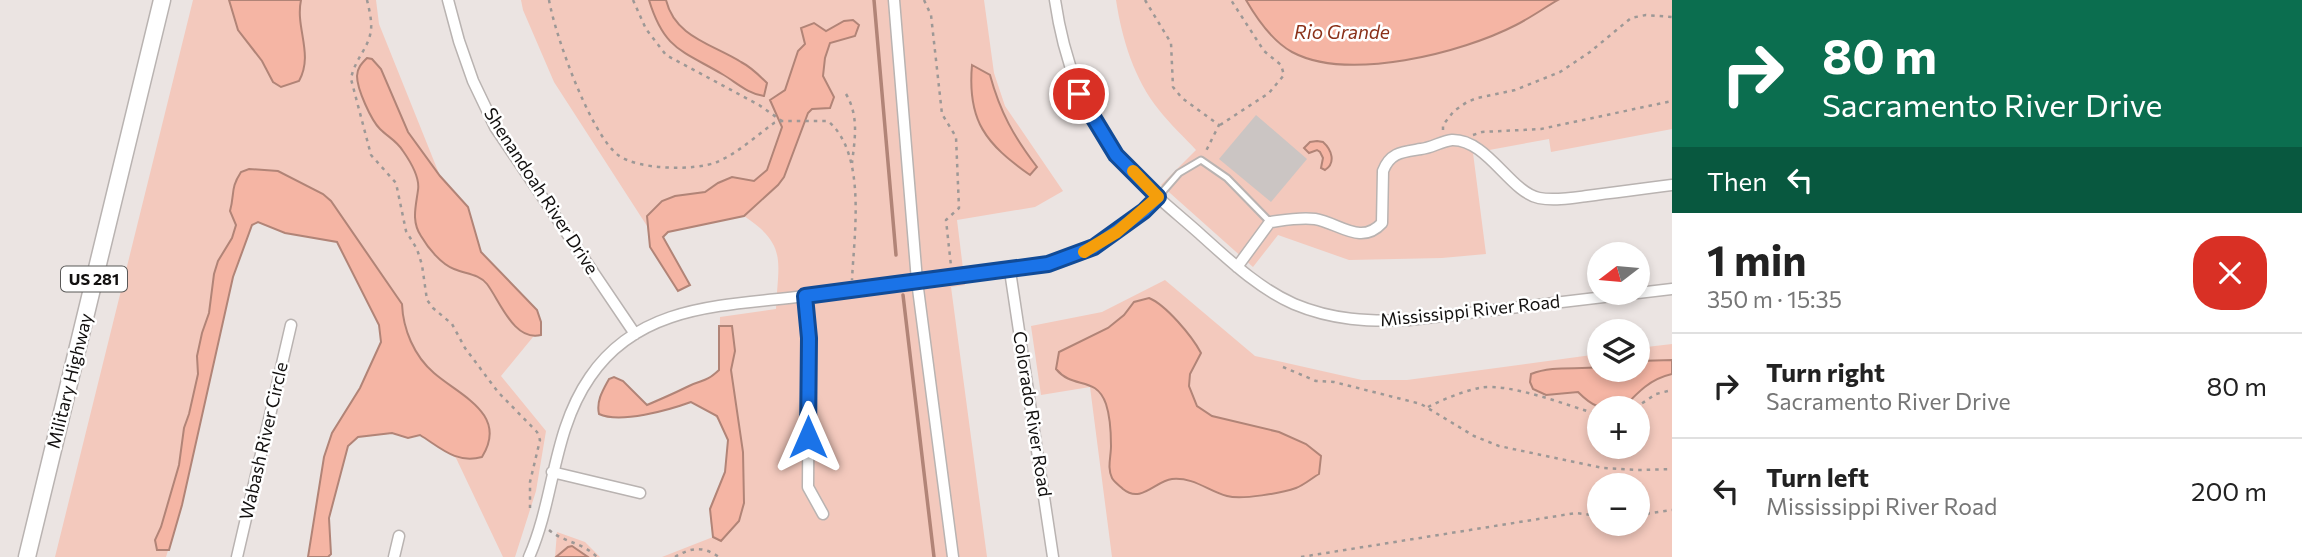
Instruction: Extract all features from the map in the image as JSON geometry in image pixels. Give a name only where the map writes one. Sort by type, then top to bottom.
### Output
[{"type":"main road","name":"Military Highway","points":[[27,557],[162,0]]},
{"type":"street","name":"Shenandoah River Drive","points":[[448,0],[473,81],[495,127],[635,334]]},
{"type":"street","points":[[894,0],[916,281],[953,557]]},
{"type":"street","name":"Mississippi River Road","points":[[1055,0],[1068,60],[1079,94],[1116,155],[1158,197],[1237,267],[1292,303],[1343,319],[1409,320],[1672,289]]},
{"type":"street","points":[[1237,267],[1270,222],[1313,219],[1348,231],[1364,234],[1372,232],[1381,223],[1383,171],[1386,163],[1400,152],[1453,140],[1484,153],[1528,193],[1541,199],[1672,185]]},
{"type":"street","points":[[529,557],[561,435],[575,401],[589,378],[617,347],[635,334],[674,315],[709,306],[1010,271],[1048,264],[1094,247],[1144,211],[1158,197]]},
{"type":"street","name":"Colorado River Road","points":[[1010,271],[1053,557]]},
{"type":"street","points":[[805,296],[809,338],[808,486],[823,514]]},
{"type":"street","name":"Wabash River Circle","points":[[237,557],[291,325]]},
{"type":"street","points":[[552,472],[640,493]]},
{"type":"street","points":[[394,557],[399,536]]},
{"type":"lane","points":[[1158,197],[1179,173],[1201,160],[1227,178],[1270,222]]},
{"type":"path","points":[[367,0],[371,28],[368,42],[353,66],[351,79],[371,155],[396,183],[406,231],[417,249],[422,265],[427,300],[433,309],[452,324],[465,348],[498,391],[537,432],[540,440],[530,482],[530,508]]},
{"type":"path","points":[[549,0],[556,35],[588,112],[617,154],[636,164],[673,168],[713,163],[774,123],[782,121],[828,121],[835,127],[848,151],[854,182],[852,289]]},
{"type":"path","points":[[633,0],[646,29],[666,55],[759,105],[782,121]]},
{"type":"path","points":[[925,0],[932,15],[942,114],[956,137],[959,208],[946,220],[953,276]]},
{"type":"path","points":[[1145,0],[1171,43],[1173,87],[1182,98],[1219,125]]},
{"type":"path","points":[[1201,160],[1219,125],[1269,93],[1284,75],[1281,65],[1264,51],[1231,0]]},
{"type":"path","points":[[1441,144],[1443,125],[1454,111],[1467,102],[1477,97],[1515,90],[1560,72],[1631,19],[1646,15],[1672,17]]},
{"type":"path","points":[[846,94],[853,107],[856,126],[851,166]]},
{"type":"path","points":[[1453,140],[1482,132],[1541,129],[1672,101]]},
{"type":"path","points":[[1283,367],[1316,381],[1334,382],[1428,407],[1474,436],[1499,446],[1603,468],[1672,469]]},
{"type":"path","points":[[1428,407],[1481,387],[1512,390],[1587,411]]},
{"type":"path","points":[[1650,398],[1672,390]]},
{"type":"path","points":[[1650,513],[1672,510]]},
{"type":"path","points":[[1301,557],[1576,513],[1587,514]]},
{"type":"path","points":[[550,530],[556,536],[589,549],[597,557]]},
{"type":"path","points":[[675,557],[699,548],[708,549],[719,557]]},
{"type":"shaded area","points":[[193,0],[376,0],[379,24],[440,176],[468,207],[481,252],[537,310],[541,322],[541,335],[533,337],[501,376],[546,431],[536,491],[515,557],[503,557],[456,458],[421,435],[408,438],[392,433],[358,437],[348,447],[329,518],[331,554],[328,557],[308,557],[324,457],[332,432],[360,388],[380,343],[380,325],[337,242],[285,233],[258,222],[252,225],[233,277],[182,505],[166,557],[55,557]]},
{"type":"shaded area","points":[[521,0],[984,0],[994,73],[1005,106],[1063,191],[1035,207],[957,220],[965,285],[951,287],[987,557],[662,557],[713,537],[710,509],[728,461],[724,430],[712,414],[691,402],[645,415],[608,417],[599,414],[601,396],[609,379],[614,377],[623,381],[647,405],[694,386],[719,371],[720,317],[776,309],[777,256],[768,236],[744,216],[668,232],[663,237],[690,285],[678,291],[650,247],[647,226],[554,82]]},
{"type":"shaded area","points":[[1116,0],[1246,0],[1266,30],[1515,26],[1558,0],[1672,0],[1672,129],[1551,152],[1549,139],[1473,153],[1486,254],[1349,260],[1278,235],[1253,267],[1161,185],[1196,150],[1163,115],[1136,72],[1126,44]]},
{"type":"shaded area","points":[[1165,280],[1255,356],[1362,380],[1407,380],[1587,356],[1587,382],[1650,382],[1650,347],[1672,344],[1672,557],[1112,557],[1090,387],[1041,395],[1031,326],[1102,312]]},
{"type":"shaded area","points":[[557,532],[585,542],[600,557],[555,557]]},
{"type":"water","points":[[229,0],[301,0],[300,21],[305,61],[299,81],[281,87],[273,82],[262,61],[238,30]]},
{"type":"water","points":[[649,0],[666,0],[677,23],[686,31],[755,71],[767,83],[764,96],[747,90],[676,46],[661,29]]},
{"type":"water","name":"Rio Grande","points":[[1246,0],[1558,0],[1516,25],[1436,54],[1373,64],[1343,64],[1315,61],[1292,52],[1266,29]]},
{"type":"water","points":[[853,20],[859,25],[855,36],[830,43],[825,58],[823,76],[834,97],[830,108],[812,109],[808,113],[784,177],[778,185],[744,216],[668,232],[663,237],[690,285],[678,291],[650,247],[647,216],[662,201],[675,196],[705,192],[732,177],[754,181],[767,170],[782,127],[770,100],[785,90],[798,51],[805,44],[801,28],[814,23],[826,31],[844,21]]},
{"type":"water","points":[[367,58],[372,59],[381,69],[408,132],[440,176],[468,207],[481,252],[537,310],[541,335],[531,336],[515,326],[484,281],[449,267],[424,241],[415,219],[418,185],[414,170],[401,148],[376,125],[359,88],[358,71]]},
{"type":"water","points":[[972,65],[990,75],[1009,124],[1037,167],[1030,175],[1002,153],[983,129],[973,101]]},
{"type":"water","points":[[1310,142],[1323,142],[1329,149],[1332,160],[1325,170],[1321,168],[1323,158],[1320,152],[1317,150],[1309,153],[1304,148]]},
{"type":"water","points":[[249,169],[278,171],[323,194],[331,201],[402,304],[407,332],[421,359],[434,373],[477,407],[485,417],[489,429],[489,442],[482,457],[473,459],[449,454],[420,435],[408,438],[392,433],[358,437],[348,446],[329,518],[331,554],[328,557],[308,557],[324,457],[332,433],[360,388],[381,342],[379,325],[337,242],[285,233],[258,222],[252,225],[233,277],[182,505],[169,550],[157,550],[155,540],[179,465],[184,428],[198,374],[197,356],[209,313],[214,274],[236,225],[230,211],[234,187],[241,172]]},
{"type":"water","points":[[1149,298],[1178,322],[1201,353],[1190,374],[1189,386],[1197,406],[1212,416],[1279,432],[1306,444],[1321,456],[1319,474],[1290,490],[1242,497],[1220,494],[1194,482],[1180,479],[1166,481],[1136,494],[1123,489],[1114,481],[1110,470],[1111,436],[1106,404],[1096,389],[1070,379],[1056,369],[1059,352],[1108,328],[1124,315],[1134,302]]},
{"type":"water","points":[[719,326],[732,326],[735,351],[731,370],[743,452],[744,503],[739,521],[721,541],[713,537],[710,509],[725,472],[728,440],[717,416],[691,402],[632,417],[608,417],[599,414],[598,409],[602,391],[609,379],[614,377],[623,381],[647,405],[710,377],[719,370]]},
{"type":"water","points":[[1672,360],[1672,374],[1651,383],[1635,396],[1587,396],[1587,400],[1578,392],[1546,395],[1533,389],[1530,382],[1531,374],[1539,371],[1587,368],[1587,382],[1650,382],[1650,361]]},
{"type":"water","points":[[572,546],[588,557],[556,557],[568,547]]},
{"type":"building","points":[[1256,115],[1307,159],[1271,202],[1219,159]]},
{"type":"waterway","points":[[874,0],[896,255]]},
{"type":"waterway","points":[[903,295],[934,557]]},
{"type":"slow traffic","points":[[1084,252],[1117,232],[1158,197],[1133,171]]},
{"type":"route","points":[[808,437],[809,338],[805,296],[1010,271],[1067,259],[1094,247],[1117,232],[1158,197],[1116,155],[1079,94]]}]
